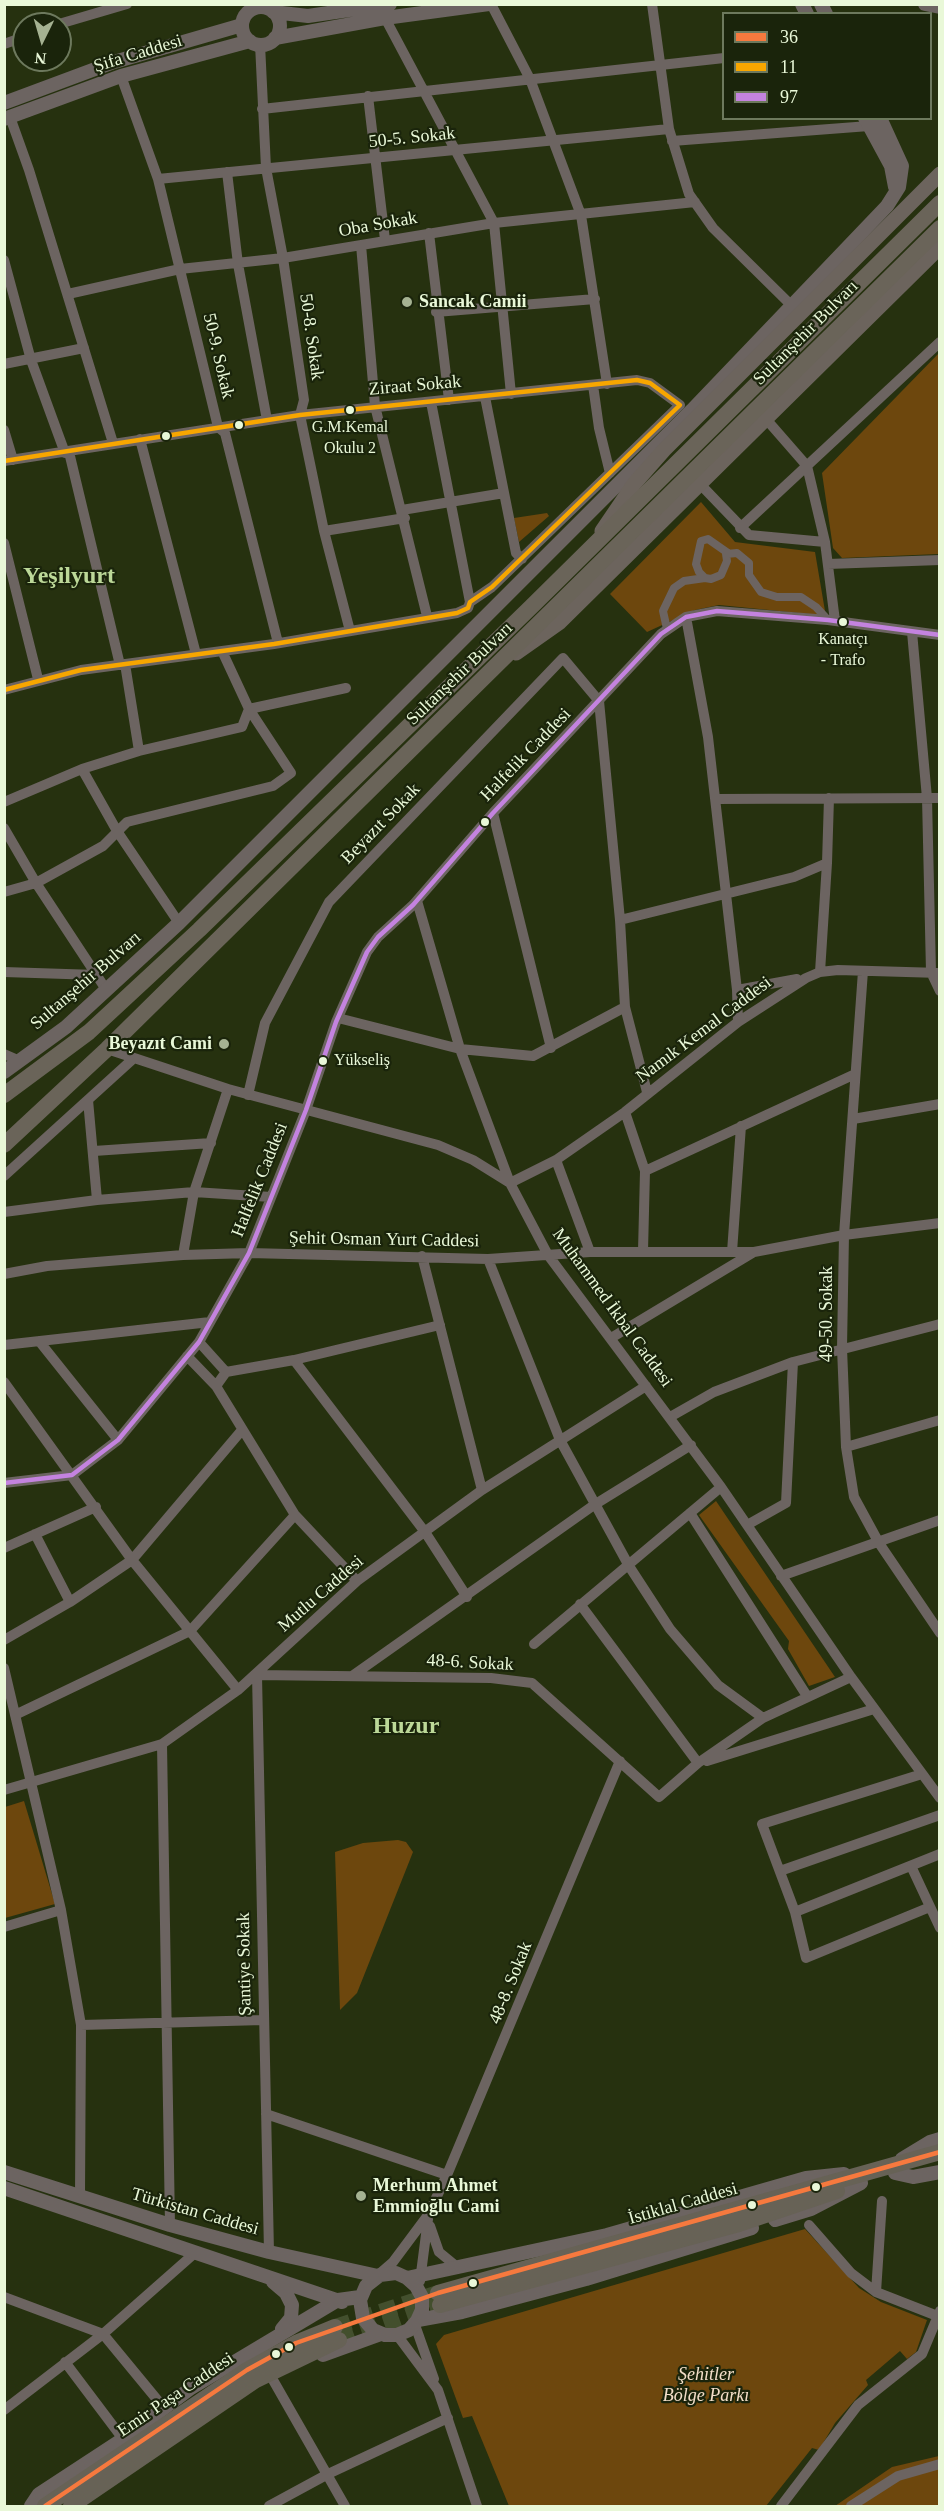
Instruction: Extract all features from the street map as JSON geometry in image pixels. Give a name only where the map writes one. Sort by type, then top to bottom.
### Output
[{"type":"highway","name":"Sultanşehir Bulvarı","points":[[4,1095],[72,1046],[123,1002],[586,553],[939,203]]},
{"type":"highway","name":"Sultanşehir Bulvarı","points":[[4,1145],[107,1049],[494,668],[695,479],[939,228]]},
{"type":"main road","name":"Sultanşehir Bulvarı","points":[[586,553],[634,484],[664,450],[939,174]]},
{"type":"main road","points":[[695,479],[766,419],[939,247]]},
{"type":"main road","name":"İstiklal Caddesi","points":[[439,2299],[896,2168],[939,2152]]},
{"type":"main road","name":"İstiklal Caddesi","points":[[896,2168],[939,2160]]},
{"type":"main road","name":"Emir Paşa Caddesi","points":[[45,2506],[247,2370],[296,2343],[337,2334],[256,2380],[71,2506]]},
{"type":"street","points":[[72,20],[127,4]]},
{"type":"street","points":[[240,4],[244,34],[255,43],[385,18],[490,4],[530,79],[555,140],[581,215],[607,384]]},
{"type":"street","points":[[290,4],[308,16]]},
{"type":"street","points":[[243,22],[254,8],[270,8],[308,16],[390,4]]},
{"type":"street","points":[[652,4],[663,65],[669,129],[689,194],[713,228],[791,305]]},
{"type":"street","points":[[925,4],[939,7]]},
{"type":"street","points":[[270,8],[280,25],[275,38]]},
{"type":"street","points":[[385,18],[494,224],[511,394]]},
{"type":"street","name":"Şifa Caddesi","points":[[4,103],[114,62],[243,22]]},
{"type":"street","name":"Şifa Caddesi","points":[[7,118],[121,76],[255,43]]},
{"type":"street","name":"50-8. Sokak","points":[[255,43],[266,168],[283,258],[303,400],[300,415],[324,531],[350,631]]},
{"type":"street","points":[[262,109],[722,58]]},
{"type":"street","name":"50-9. Sokak","points":[[121,76],[158,179],[218,427],[225,433],[278,643]]},
{"type":"street","points":[[368,96],[385,240]]},
{"type":"street","points":[[7,118],[68,294],[113,443]]},
{"type":"street","points":[[672,141],[871,121]]},
{"type":"street","name":"Sultanşehir Bulvarı","points":[[4,1072],[66,1027],[179,923],[684,418],[895,195],[891,166],[871,121]]},
{"type":"street","name":"50-5. Sokak","points":[[158,179],[669,129]]},
{"type":"street","points":[[227,172],[238,264],[267,420]]},
{"type":"street","name":"Oba Sokak","points":[[68,294],[180,269],[283,258],[494,224],[695,202]]},
{"type":"street","points":[[429,233],[436,312],[449,400]]},
{"type":"street","points":[[361,244],[375,406],[427,616]]},
{"type":"street","points":[[4,260],[31,360],[67,452],[123,664],[139,751]]},
{"type":"street","points":[[436,312],[595,299]]},
{"type":"street","points":[[740,528],[939,342]]},
{"type":"street","points":[[4,364],[84,348]]},
{"type":"street","name":"Ziraat Sokak","points":[[9,460],[300,415],[637,380],[650,383],[680,405],[610,474]]},
{"type":"street","points":[[470,602],[492,587],[610,474],[592,385]]},
{"type":"street","points":[[485,397],[516,553],[522,559]]},
{"type":"street","points":[[4,690],[38,679],[123,664],[278,643],[427,616],[457,613],[468,608],[470,602],[431,402]]},
{"type":"street","points":[[766,419],[807,466],[825,542],[831,621]]},
{"type":"street","points":[[4,430],[9,460]]},
{"type":"street","points":[[140,439],[196,654]]},
{"type":"street","points":[[695,479],[740,528],[749,534],[825,542]]},
{"type":"street","points":[[324,531],[504,493]]},
{"type":"street","points":[[705,578],[696,564],[701,541],[708,539],[728,553],[737,553],[749,563],[749,575],[761,592],[777,597],[801,597],[831,621]]},
{"type":"street","points":[[4,543],[38,679]]},
{"type":"street","points":[[667,629],[663,611],[674,588],[684,581],[711,579],[721,575],[728,553]]},
{"type":"street","points":[[828,564],[939,560]]},
{"type":"street","name":"Halfelik Caddesi","points":[[72,1475],[118,1440],[199,1342],[249,1253],[306,1110],[338,1018],[372,944],[417,901],[493,813],[599,701],[637,657],[667,629],[686,617],[717,611],[831,621],[939,635]]},
{"type":"street","points":[[686,617],[708,737],[737,990],[738,1022]]},
{"type":"street","points":[[912,632],[927,798],[935,973],[939,991]]},
{"type":"street","points":[[4,892],[36,883],[103,846],[127,822],[273,786],[291,773],[249,709],[222,651]]},
{"type":"street","name":"Beyazıt Sokak","points":[[248,1095],[265,1023],[328,902],[563,658],[599,701]]},
{"type":"street","points":[[249,709],[346,688]]},
{"type":"street","points":[[599,701],[620,920],[625,1007],[648,1092]]},
{"type":"street","points":[[4,802],[82,769],[139,751],[242,727],[249,709]]},
{"type":"street","points":[[82,769],[117,831],[179,923]]},
{"type":"street","points":[[820,972],[829,798]]},
{"type":"street","points":[[716,800],[939,798]]},
{"type":"street","points":[[493,813],[551,1048]]},
{"type":"street","points":[[4,828],[36,883],[107,991]]},
{"type":"street","points":[[620,920],[794,877],[827,863]]},
{"type":"street","name":"Muhammed İkbal Caddesi","points":[[417,901],[460,1049],[510,1183],[548,1255],[691,1445],[874,1709],[922,1774],[935,1783],[939,1798]]},
{"type":"street","name":"49-50. Sokak","points":[[863,971],[844,1235],[842,1348],[846,1447],[854,1497],[879,1543],[939,1633]]},
{"type":"street","points":[[4,972],[97,975]]},
{"type":"street","name":"Namık Kemal Caddesi","points":[[510,1183],[556,1160],[625,1112],[738,1022],[806,978],[820,972],[935,973]]},
{"type":"street","points":[[737,990],[806,978]]},
{"type":"street","points":[[338,1018],[460,1049],[533,1056],[625,1007]]},
{"type":"street","points":[[107,1049],[248,1095],[438,1145],[473,1160],[510,1183]]},
{"type":"street","points":[[4,1054],[20,1061]]},
{"type":"street","points":[[4,1176],[134,1058]]},
{"type":"street","points":[[645,1171],[854,1075]]},
{"type":"street","points":[[183,1255],[194,1192],[228,1089]]},
{"type":"street","points":[[88,1100],[97,1200]]},
{"type":"street","points":[[853,1119],[939,1104]]},
{"type":"street","points":[[625,1112],[645,1171],[643,1251]]},
{"type":"street","points":[[732,1252],[741,1126]]},
{"type":"street","points":[[94,1151],[211,1143]]},
{"type":"street","points":[[556,1160],[590,1252]]},
{"type":"street","points":[[4,1212],[97,1200],[194,1192],[271,1197]]},
{"type":"street","points":[[611,1338],[754,1252],[844,1235],[939,1223]]},
{"type":"street","name":"Şehit Osman Yurt Caddesi","points":[[4,1274],[47,1266],[183,1255],[249,1253],[488,1259],[590,1252],[754,1252]]},
{"type":"street","points":[[422,1256],[482,1490]]},
{"type":"street","points":[[488,1259],[560,1440],[629,1566],[670,1629],[718,1685],[763,1718]]},
{"type":"street","points":[[4,1345],[210,1322]]},
{"type":"street","points":[[670,1416],[714,1392],[793,1362],[939,1324]]},
{"type":"street","points":[[216,1386],[226,1372],[294,1360],[440,1325]]},
{"type":"street","points":[[39,1341],[118,1440]]},
{"type":"street","points":[[199,1342],[226,1372]]},
{"type":"street","points":[[187,1356],[216,1386],[295,1515],[357,1581]]},
{"type":"street","points":[[294,1360],[425,1532],[467,1597]]},
{"type":"street","name":"49-50. Sokak","points":[[747,1525],[786,1503],[793,1362]]},
{"type":"street","points":[[4,1382],[132,1560],[238,1690]]},
{"type":"street","name":"Mutlu Caddesi","points":[[4,1790],[162,1744],[257,1675],[357,1581],[482,1490],[646,1386]]},
{"type":"street","points":[[846,1447],[939,1420]]},
{"type":"street","points":[[4,1640],[70,1602],[132,1560],[242,1430]]},
{"type":"street","points":[[352,1676],[467,1597],[594,1505],[691,1445]]},
{"type":"street","points":[[4,1483],[72,1475]]},
{"type":"street","points":[[534,1644],[721,1487]]},
{"type":"street","points":[[4,1548],[96,1507]]},
{"type":"street","points":[[690,1514],[807,1696]]},
{"type":"street","points":[[15,1715],[190,1631],[295,1515]]},
{"type":"street","points":[[781,1576],[939,1520]]},
{"type":"street","points":[[35,1534],[70,1602]]},
{"type":"street","points":[[580,1604],[699,1763]]},
{"type":"street","points":[[4,1668],[33,1783],[61,1910],[81,2025],[80,2195]]},
{"type":"street","name":"48-6. Sokak","points":[[257,1675],[491,1678],[532,1683],[659,1797],[699,1763]]},
{"type":"street","name":"Şantiye Sokak","points":[[257,1675],[269,2252]]},
{"type":"street","points":[[699,1763],[763,1718],[851,1677]]},
{"type":"street","points":[[699,1763],[874,1709]]},
{"type":"street","points":[[162,1744],[170,2225]]},
{"type":"street","name":"48-8. Sokak","points":[[428,2215],[447,2175],[620,1761]]},
{"type":"street","points":[[922,1774],[762,1824],[795,1912],[806,1958],[930,1907]]},
{"type":"street","points":[[780,1871],[939,1815]]},
{"type":"street","points":[[795,1912],[939,1854]]},
{"type":"street","points":[[911,1866],[939,1928]]},
{"type":"street","points":[[4,1927],[61,1910]]},
{"type":"street","points":[[81,2025],[263,2020]]},
{"type":"street","points":[[266,2114],[447,2175]]},
{"type":"street","points":[[939,2139],[930,2142],[896,2168],[913,2177],[939,2172]]},
{"type":"street","name":"Türkistan Caddesi","points":[[4,2172],[170,2225],[269,2252],[378,2276]]},
{"type":"street","points":[[378,2276],[393,2273],[414,2276],[607,2235],[806,2178],[860,2178]]},
{"type":"street","points":[[80,2506],[273,2380],[323,2355],[381,2334],[397,2335],[416,2322],[462,2312],[656,2260],[811,2209],[860,2178]]},
{"type":"street","name":"Türkistan Caddesi","points":[[4,2188],[338,2300],[360,2303]]},
{"type":"street","points":[[876,2292],[882,2201]]},
{"type":"street","points":[[428,2215],[433,2241],[439,2252],[456,2266]]},
{"type":"street","points":[[381,2334],[367,2324],[360,2303],[368,2283],[393,2262],[428,2215]]},
{"type":"street","points":[[428,2215],[414,2276],[422,2303],[416,2322],[477,2506]]},
{"type":"street","points":[[781,2506],[858,2405],[922,2354],[939,2315],[876,2292],[851,2273],[809,2225]]},
{"type":"street","points":[[4,2410],[102,2334],[196,2252]]},
{"type":"street","points":[[31,2506],[39,2494],[288,2325],[292,2305],[286,2293],[264,2276]]},
{"type":"street","points":[[4,2297],[102,2334],[164,2408]]},
{"type":"street","points":[[262,2344],[338,2300]]},
{"type":"street","points":[[397,2335],[438,2390]]},
{"type":"street","points":[[65,2362],[123,2439]]},
{"type":"street","points":[[273,2380],[345,2506]]},
{"type":"street","points":[[269,2506],[328,2474],[448,2418]]},
{"type":"street","points":[[851,2506],[898,2476],[939,2464]]},
{"type":"green space","points":[[939,353],[939,554],[842,558],[833,548],[822,473]]},
{"type":"green space","points":[[701,502],[735,542],[815,552],[825,611],[819,615],[719,605],[695,610],[647,632],[610,594]]},
{"type":"green space","points":[[547,513],[549,516],[519,542],[514,518]]},
{"type":"green space","points":[[716,1501],[835,1677],[809,1686],[788,1649],[789,1641],[699,1515]]},
{"type":"green space","points":[[24,1801],[55,1904],[5,1918],[5,1807]]},
{"type":"green space","points":[[398,1840],[406,1842],[413,1852],[357,1993],[340,2010],[335,1852],[363,1843]]},
{"type":"green space","name":"Şehitler Bölge Parkı","points":[[805,2229],[859,2288],[881,2302],[927,2320],[916,2352],[907,2359],[900,2351],[866,2380],[868,2385],[835,2423],[819,2450],[812,2448],[766,2506],[509,2506],[472,2416],[463,2418],[436,2344],[444,2335]]},
{"type":"green space","points":[[939,2456],[939,2506],[835,2506],[892,2467]]},
{"type":"tunnel","points":[[335,2327],[438,2293]]},
{"type":"tunnel","points":[[339,2340],[440,2305]]},
{"type":"transit line","name":"11","points":[[4,461],[300,415],[637,380],[650,383],[680,405],[492,587],[470,602],[468,608],[457,613],[274,644],[81,670],[4,690]]},
{"type":"transit line","name":"97","points":[[4,1483],[72,1475],[118,1440],[199,1342],[249,1253],[306,1110],[336,1022],[367,952],[378,937],[413,905],[493,813],[661,634],[686,617],[717,611],[828,620],[940,635]]},
{"type":"transit line","name":"36","points":[[45,2506],[247,2370],[296,2343],[438,2293],[940,2152]]},
{"type":"place","name":"Sancak Camii","points":[[407,302]]},
{"type":"place","name":"G.M.Kemal Okulu 2","points":[[350,410]]},
{"type":"place","name":"Kanatçı - Trafo","points":[[843,622]]},
{"type":"place","name":"Beyazıt Cami","points":[[224,1044]]},
{"type":"place","name":"Yükseliş","points":[[323,1061]]},
{"type":"place","name":"Merhum Ahmet Emmioğlu Cami","points":[[361,2196]]},
{"type":"district","name":"Yeşilyurt","points":[[69,577]]},
{"type":"district","name":"Huzur","points":[[406,1727]]}]
